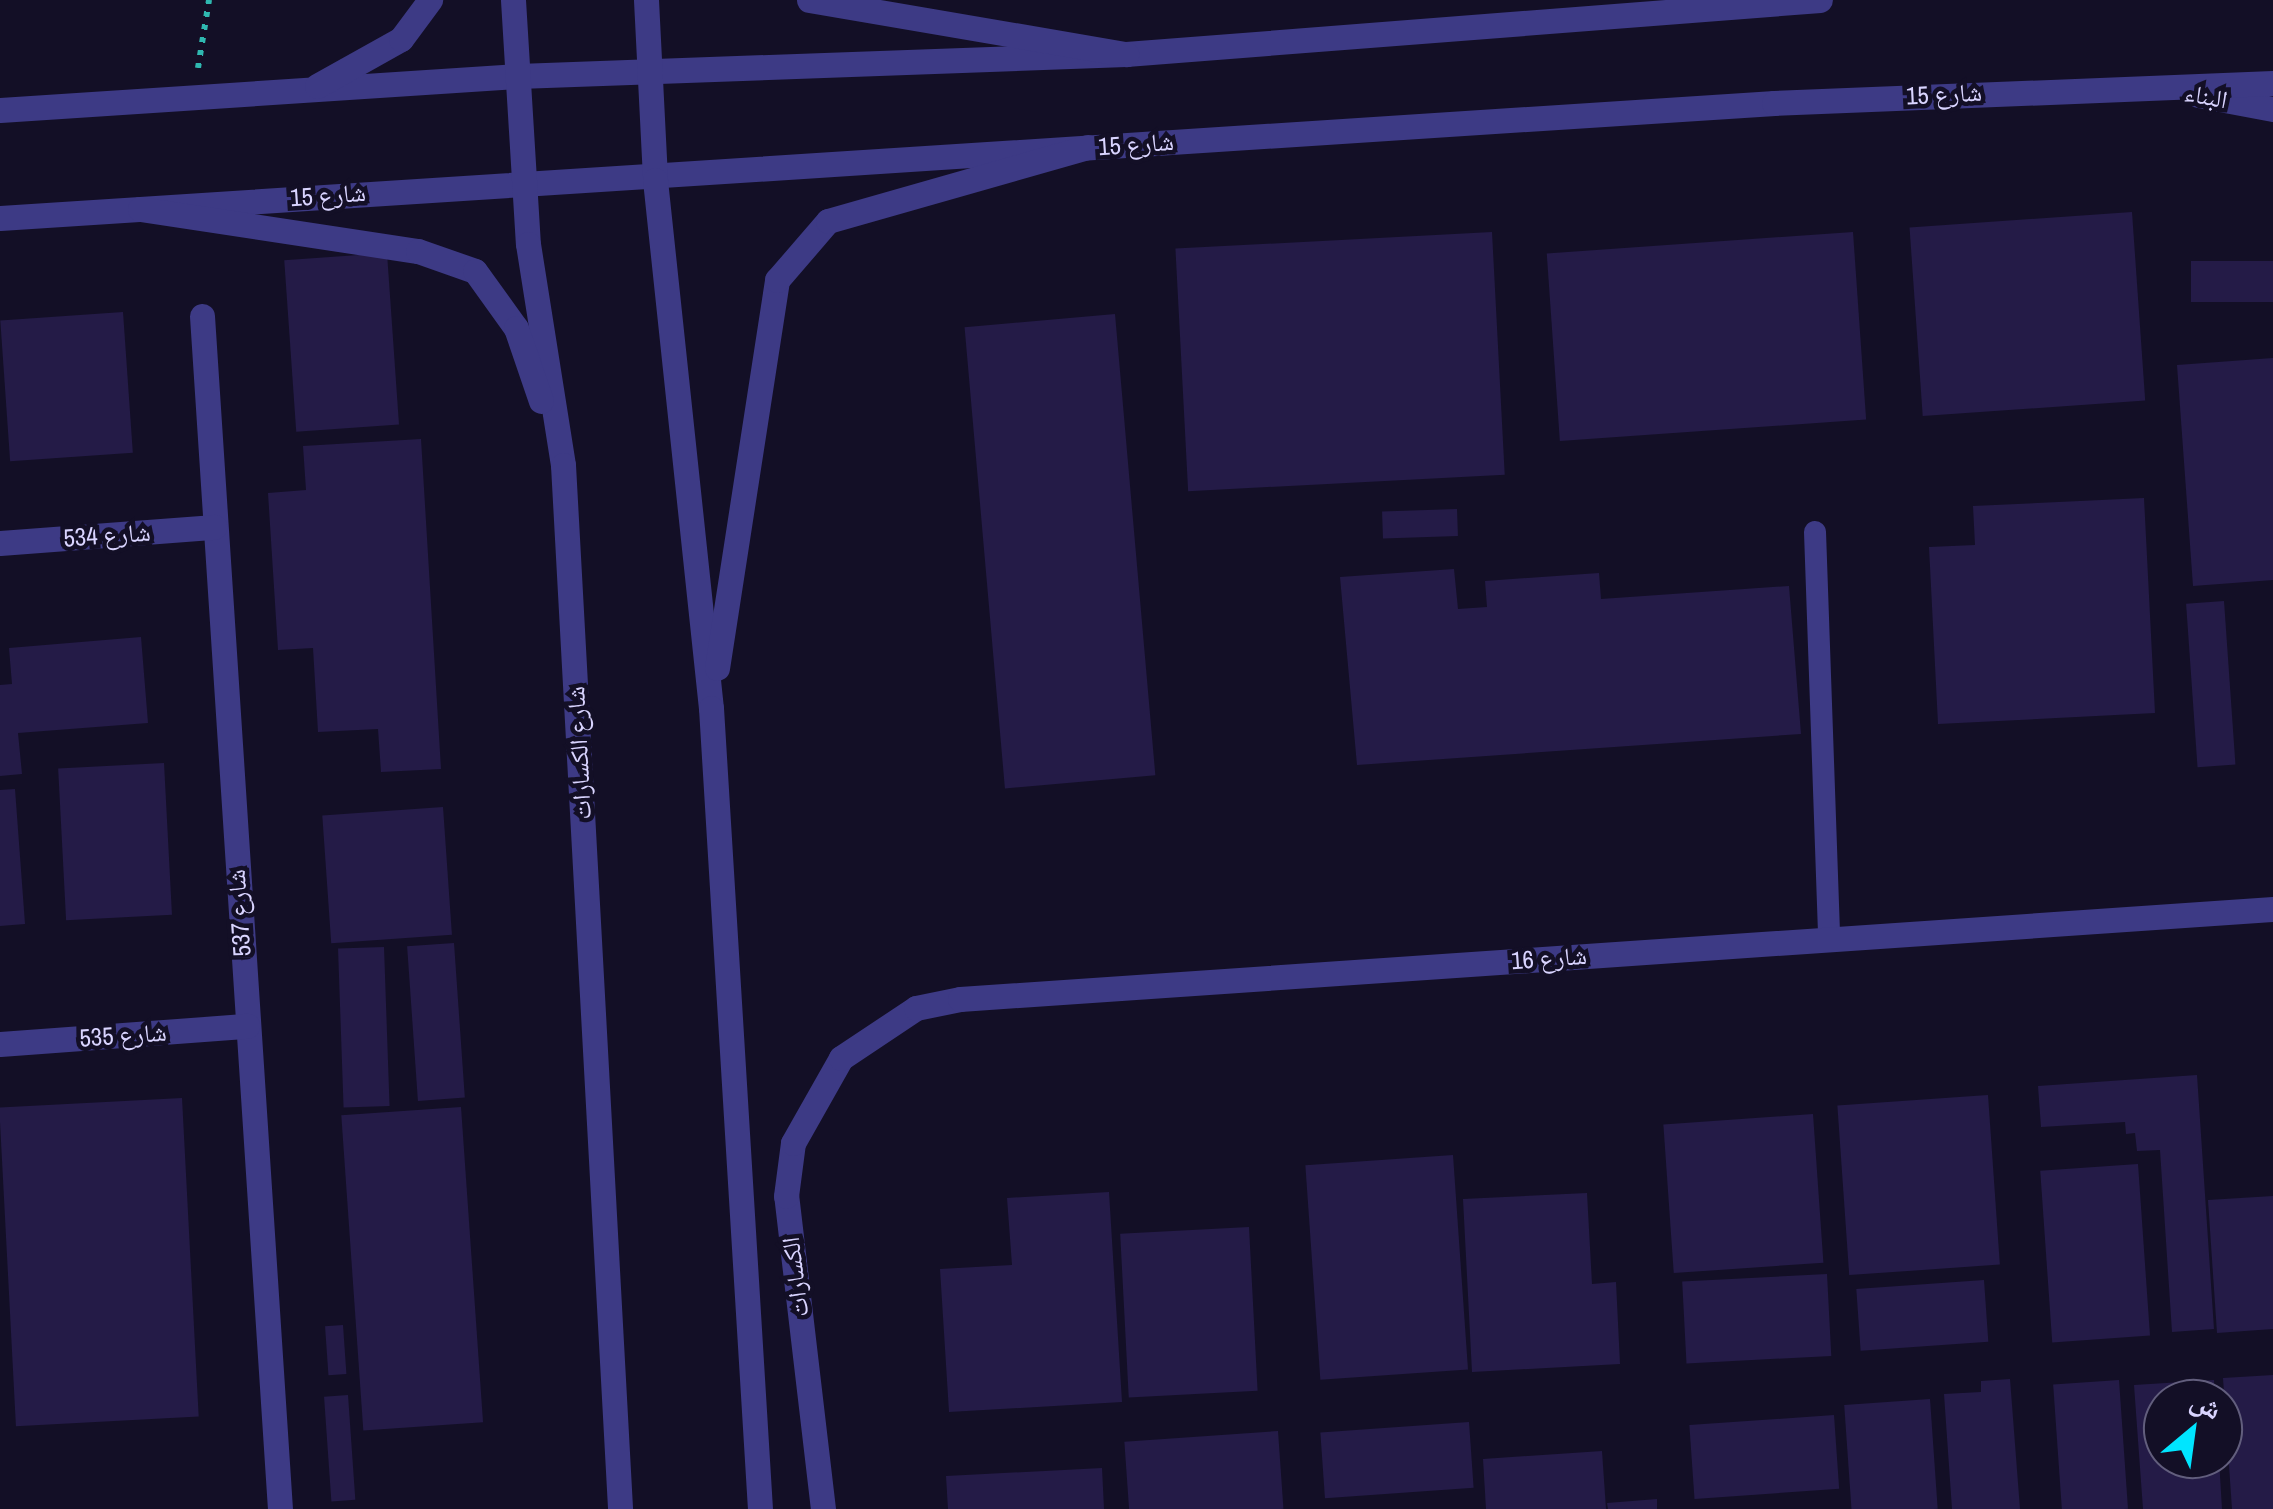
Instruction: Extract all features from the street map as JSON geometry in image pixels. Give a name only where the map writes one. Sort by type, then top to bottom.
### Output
[{"type":"street","points":[[317,86],[402,40],[430,0]]},
{"type":"street","name":"شارع الكسارات","points":[[514,0],[528,244],[564,465],[620,1509]]},
{"type":"street","points":[[646,0],[646,72],[655,180],[711,708],[760,1509]]},
{"type":"street","points":[[809,0],[1126,54]]},
{"type":"street","points":[[0,110],[317,86],[518,76],[1126,54],[1820,0]]},
{"type":"street","name":"شارع 15","points":[[0,218],[526,182],[655,180],[1088,147],[2139,84],[2273,84]]},
{"type":"street","name":"البناء","points":[[2139,84],[2273,109]]},
{"type":"street","points":[[711,708],[776,280],[828,222],[1088,147]]},
{"type":"street","points":[[140,209],[418,251],[475,271],[516,328],[564,465]]},
{"type":"street","name":"شارع 537","points":[[202,316],[280,1509]]},
{"type":"street","name":"شارع 534","points":[[0,543],[214,527]]},
{"type":"street","name":"شارع 16","points":[[841,1058],[916,1008],[960,999],[2273,910]]},
{"type":"street","name":"شارع 535","points":[[0,1044],[247,1026]]},
{"type":"street","name":"الكسارات","points":[[823,1509],[786,1196],[793,1143],[841,1058]]},
{"type":"lane","points":[[1815,532],[1829,938]]},
{"type":"path","points":[[194,96],[209,0]]},
{"type":"building","points":[[2132,212],[2145,401],[1923,416],[1910,228]]},
{"type":"building","points":[[1492,232],[1505,475],[1188,491],[1175,249]]},
{"type":"building","points":[[1853,232],[1866,420],[1560,441],[1547,253]]},
{"type":"building","points":[[387,253],[399,425],[296,432],[284,260]]},
{"type":"building","points":[[2191,261],[2273,261],[2273,302],[2191,302]]},
{"type":"building","points":[[123,312],[133,453],[10,461],[0,321]]},
{"type":"building","points":[[1115,314],[1155,775],[1005,788],[965,327]]},
{"type":"building","points":[[2273,358],[2273,580],[2193,586],[2177,365]]},
{"type":"building","points":[[421,439],[441,769],[381,772],[378,729],[318,732],[313,648],[278,650],[268,493],[306,490],[303,446]]},
{"type":"building","points":[[2144,498],[2155,713],[1938,724],[1929,547],[1975,545],[1973,506]]},
{"type":"building","points":[[1457,509],[1458,536],[1383,539],[1382,512]]},
{"type":"building","points":[[1454,569],[1458,609],[1487,607],[1485,581],[1599,573],[1601,599],[1789,586],[1801,734],[1357,765],[1340,577]]},
{"type":"building","points":[[2224,601],[2235,765],[2198,767],[2186,604]]},
{"type":"building","points":[[141,637],[148,723],[18,733],[22,774],[0,776],[0,685],[12,684],[9,648]]},
{"type":"building","points":[[164,763],[172,915],[66,920],[58,769]]},
{"type":"building","points":[[15,789],[25,924],[0,926],[0,790]]},
{"type":"building","points":[[443,807],[452,935],[331,943],[322,815]]},
{"type":"building","points":[[454,943],[465,1098],[418,1101],[407,946]]},
{"type":"building","points":[[384,947],[390,1106],[344,1108],[338,949]]},
{"type":"building","points":[[2197,1075],[2214,1329],[2172,1332],[2160,1150],[2137,1151],[2135,1133],[2126,1134],[2125,1122],[2041,1127],[2038,1086]]},
{"type":"building","points":[[1988,1095],[2000,1265],[1849,1275],[1837,1106]]},
{"type":"building","points":[[182,1098],[199,1417],[16,1426],[0,1108]]},
{"type":"building","points":[[461,1107],[483,1422],[363,1431],[341,1115]]},
{"type":"building","points":[[1813,1114],[1823,1263],[1674,1273],[1663,1124]]},
{"type":"building","points":[[1453,1155],[1468,1369],[1320,1380],[1305,1165]]},
{"type":"building","points":[[2138,1164],[2150,1336],[2052,1342],[2040,1171]]},
{"type":"building","points":[[1109,1192],[1122,1402],[949,1412],[940,1269],[1012,1265],[1007,1198]]},
{"type":"building","points":[[1587,1193],[1592,1284],[1616,1282],[1620,1364],[1472,1372],[1463,1199]]},
{"type":"building","points":[[2273,1196],[2273,1329],[2217,1333],[2208,1200]]},
{"type":"building","points":[[1249,1227],[1258,1391],[1129,1398],[1120,1234]]},
{"type":"building","points":[[1827,1274],[1831,1356],[1686,1363],[1682,1282]]},
{"type":"building","points":[[1984,1280],[1988,1342],[1861,1351],[1856,1289]]},
{"type":"building","points":[[343,1325],[346,1374],[328,1375],[325,1326]]},
{"type":"building","points":[[2273,1375],[2273,1509],[2232,1509],[2230,1479],[2243,1479],[2243,1379],[2223,1378]]},
{"type":"building","points":[[2010,1379],[2020,1509],[1952,1509],[1944,1394],[1981,1392],[1981,1381]]},
{"type":"building","points":[[2119,1380],[2128,1509],[2062,1509],[2053,1385]]},
{"type":"building","points":[[2143,1384],[2143,1479],[2220,1479],[2222,1509],[2143,1509],[2134,1385]]},
{"type":"building","points":[[348,1395],[355,1500],[331,1501],[324,1397]]},
{"type":"building","points":[[1930,1399],[1938,1509],[1851,1509],[1844,1405]]},
{"type":"building","points":[[1834,1415],[1839,1489],[1695,1499],[1689,1425]]},
{"type":"building","points":[[1469,1422],[1474,1488],[1325,1498],[1320,1432]]},
{"type":"building","points":[[1278,1431],[1283,1509],[1129,1509],[1124,1442]]},
{"type":"building","points":[[1602,1451],[1606,1509],[1486,1509],[1483,1459]]},
{"type":"building","points":[[1102,1468],[1104,1509],[948,1509],[946,1476]]},
{"type":"building","points":[[1657,1499],[1657,1509],[1608,1509],[1607,1503]]}]
